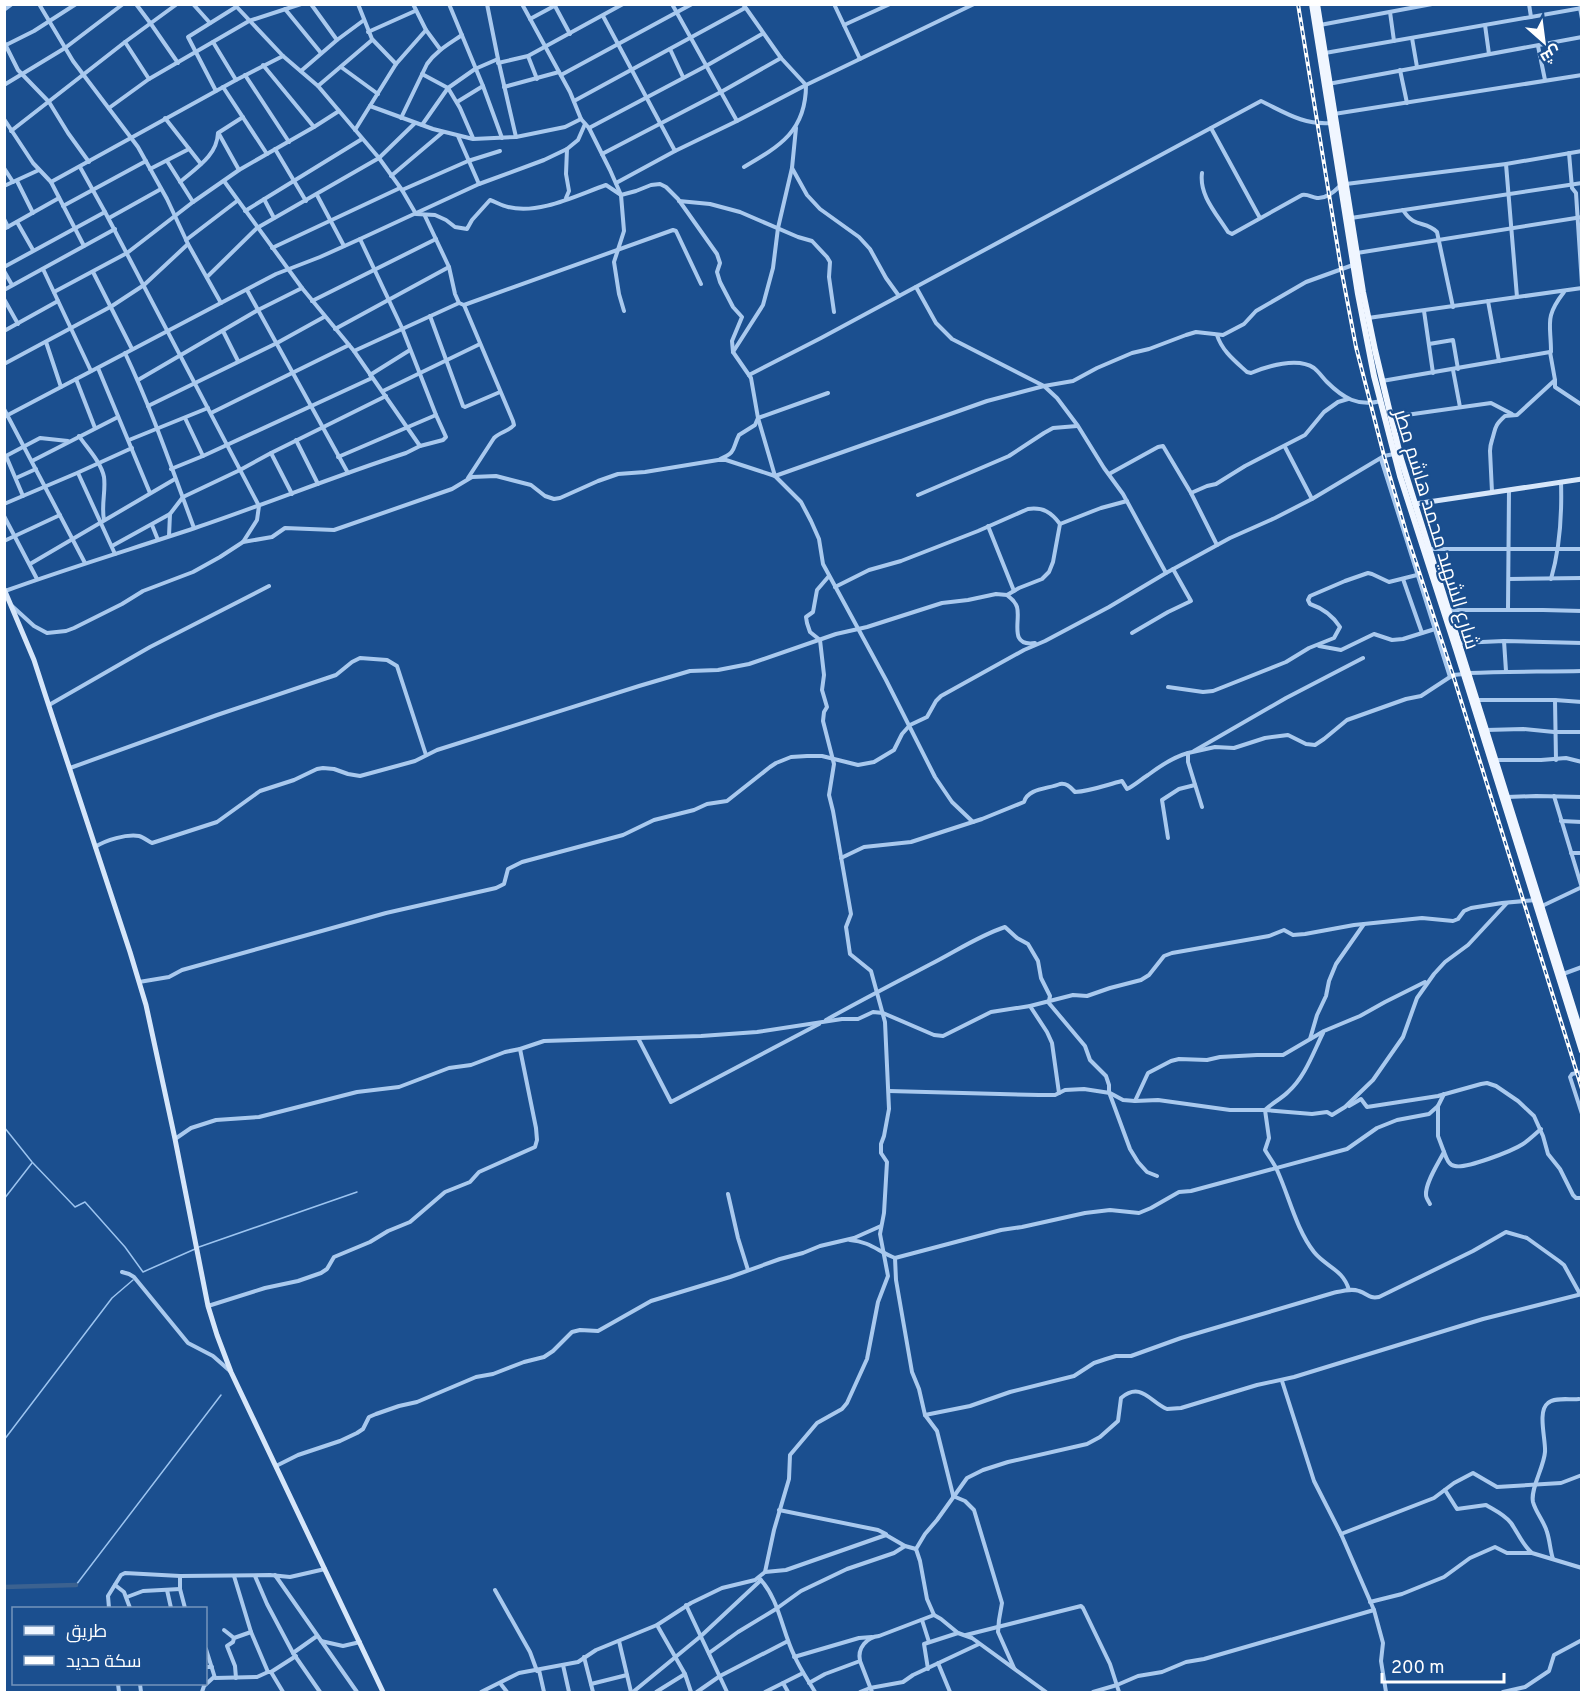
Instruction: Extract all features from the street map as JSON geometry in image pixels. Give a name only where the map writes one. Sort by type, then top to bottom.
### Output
[{"type":"main road","name":"شارع الشهيد محمد هاشم مطر","points":[[1312,4],[1334,114],[1353,265],[1369,353],[1394,453],[1452,626],[1581,1035]]},
{"type":"main road","name":"شارع الشهيد محمد هاشم مطر","points":[[1317,4],[1331,123],[1352,218],[1368,318],[1401,459],[1449,610],[1452,626],[1460,643],[1466,673],[1496,760],[1581,1051]]},
{"type":"street","points":[[4,10],[12,4]]},
{"type":"street","points":[[39,4],[65,48],[146,161],[221,303]]},
{"type":"street","points":[[76,4],[49,22],[5,44],[22,75],[49,102],[89,162]]},
{"type":"street","points":[[4,85],[65,48],[123,4]]},
{"type":"street","points":[[136,4],[178,63]]},
{"type":"street","points":[[11,130],[177,4]]},
{"type":"street","points":[[193,4],[210,23]]},
{"type":"street","points":[[109,108],[149,79],[249,21],[301,4]]},
{"type":"street","points":[[311,4],[337,40]]},
{"type":"street","points":[[358,4],[372,39],[396,64]]},
{"type":"street","points":[[413,4],[426,30],[440,50]]},
{"type":"street","points":[[449,4],[502,138]]},
{"type":"street","points":[[487,4],[516,137]]},
{"type":"street","points":[[522,4],[574,101],[581,119],[602,154],[621,195],[624,231],[614,262],[624,311]]},
{"type":"street","points":[[422,125],[448,88],[475,69],[498,61],[528,56],[623,4]]},
{"type":"street","points":[[672,4],[737,121]]},
{"type":"street","points":[[504,87],[560,74],[692,4]]},
{"type":"street","points":[[834,4],[860,59]]},
{"type":"street","points":[[844,25],[890,4]]},
{"type":"street","points":[[616,183],[806,85],[974,4]]},
{"type":"street","points":[[1320,25],[1406,7],[1432,4]]},
{"type":"street","points":[[1528,4],[1531,17]]},
{"type":"street","points":[[530,19],[556,5],[570,34]]},
{"type":"street","points":[[216,91],[188,37],[235,6],[283,56],[318,86],[378,158],[416,214]]},
{"type":"street","points":[[574,101],[690,39],[744,6],[762,34],[806,85],[804,110],[796,128],[787,139],[744,167]]},
{"type":"street","points":[[1324,54],[1581,8],[1581,19]]},
{"type":"street","points":[[285,9],[321,53]]},
{"type":"street","points":[[368,32],[416,11]]},
{"type":"street","points":[[1390,12],[1394,41]]},
{"type":"street","points":[[603,16],[675,151]]},
{"type":"street","points":[[301,71],[363,20]]},
{"type":"street","points":[[1485,25],[1489,54]]},
{"type":"street","points":[[355,130],[396,64],[426,30]]},
{"type":"street","points":[[6,416],[288,269],[360,239],[479,184],[567,149],[575,144],[587,126],[706,66],[762,34]]},
{"type":"street","points":[[401,118],[427,64],[440,50],[462,35]]},
{"type":"street","points":[[1412,38],[1417,67]]},
{"type":"street","points":[[1327,84],[1581,38]]},
{"type":"street","points":[[318,86],[372,39]]},
{"type":"street","points":[[124,42],[149,79]]},
{"type":"street","points":[[213,42],[236,80]]},
{"type":"street","points":[[1538,46],[1545,81]]},
{"type":"street","points":[[670,50],[683,77]]},
{"type":"street","points":[[51,182],[223,86],[283,56]]},
{"type":"street","points":[[528,56],[537,79]]},
{"type":"street","points":[[602,154],[781,58]]},
{"type":"street","points":[[263,65],[314,127]]},
{"type":"street","points":[[341,67],[378,94]]},
{"type":"street","points":[[1400,70],[1407,103]]},
{"type":"street","points":[[422,74],[448,88],[457,102],[473,139]]},
{"type":"street","points":[[245,75],[289,142]]},
{"type":"street","points":[[1334,114],[1581,75]]},
{"type":"street","points":[[223,86],[267,154]]},
{"type":"street","points":[[457,102],[483,86]]},
{"type":"street","points":[[749,375],[1261,101],[1304,122],[1331,123]]},
{"type":"street","points":[[370,106],[443,132],[473,139],[516,137],[565,127],[581,119]]},
{"type":"street","points":[[54,292],[127,253],[239,170],[339,111]]},
{"type":"street","points":[[218,133],[243,117]]},
{"type":"street","points":[[165,118],[201,164]]},
{"type":"street","points":[[4,119],[39,170],[51,182],[84,246]]},
{"type":"street","points":[[207,277],[257,228],[378,158],[415,123]]},
{"type":"street","points":[[733,352],[763,305],[792,168],[796,128]]},
{"type":"street","points":[[1211,128],[1260,218]]},
{"type":"street","points":[[391,176],[443,132]]},
{"type":"street","points":[[180,182],[210,157],[218,139],[218,133]]},
{"type":"street","points":[[218,133],[239,170]]},
{"type":"street","points":[[458,136],[479,184]]},
{"type":"street","points":[[245,212],[362,138]]},
{"type":"street","points":[[150,169],[189,149]]},
{"type":"street","points":[[275,149],[306,201]]},
{"type":"street","points":[[563,201],[568,194],[567,149]]},
{"type":"street","points":[[272,248],[468,160],[500,151]]},
{"type":"street","points":[[1202,173],[1203,191],[1210,206],[1228,232],[1232,234],[1302,195],[1306,194],[1319,199],[1343,185],[1506,164],[1581,151]]},
{"type":"street","points":[[1368,318],[1581,287],[1579,217],[1576,193],[1572,185],[1569,153]]},
{"type":"street","points":[[63,206],[146,161]]},
{"type":"street","points":[[167,161],[193,202]]},
{"type":"street","points":[[1506,164],[1517,297]]},
{"type":"street","points":[[80,167],[115,229],[259,506],[257,520],[243,542]]},
{"type":"street","points":[[4,168],[15,181],[33,213]]},
{"type":"street","points":[[792,168],[807,195],[820,208],[859,237],[870,249],[899,296]]},
{"type":"street","points":[[4,186],[39,170]]},
{"type":"street","points":[[224,181],[302,288],[354,351],[420,446]]},
{"type":"street","points":[[1352,218],[1581,183]]},
{"type":"street","points":[[416,214],[435,215],[447,220],[455,227],[466,229],[490,200],[508,207],[522,209],[552,205],[606,184],[621,195],[636,192],[651,185],[660,184],[666,187],[679,201],[717,254],[720,263],[717,272],[720,282],[733,307],[742,317],[732,341],[733,352],[751,378],[758,418],[775,476]]},
{"type":"street","points":[[109,218],[161,189]]},
{"type":"street","points":[[317,195],[344,246]]},
{"type":"street","points":[[4,219],[6,228],[59,198]]},
{"type":"street","points":[[264,199],[274,218]]},
{"type":"street","points":[[4,364],[112,306],[144,285],[187,242],[237,201]]},
{"type":"street","points":[[679,201],[730,209],[810,240],[829,259],[834,312]]},
{"type":"street","points":[[1403,210],[1413,222],[1434,229],[1439,239],[1453,307]]},
{"type":"street","points":[[12,285],[4,269],[33,250],[105,212]]},
{"type":"street","points":[[424,215],[449,267],[454,294],[459,303],[464,305],[673,230],[676,231],[701,284]]},
{"type":"street","points":[[1357,253],[1579,217]]},
{"type":"street","points":[[17,222],[33,250]]},
{"type":"street","points":[[4,290],[115,229]]},
{"type":"street","points":[[360,239],[402,328],[446,437],[443,440],[420,446],[259,506],[5,590],[34,660],[139,982],[175,1138],[208,1306],[217,1335],[231,1372],[383,1692]]},
{"type":"street","points":[[312,301],[436,239]]},
{"type":"street","points":[[775,476],[987,401],[1072,381],[1132,353],[1186,335],[1196,332],[1223,335],[1244,324],[1256,310],[1306,282],[1353,265]]},
{"type":"street","points":[[335,329],[449,267]]},
{"type":"street","points":[[43,269],[91,371]]},
{"type":"street","points":[[93,272],[132,349]]},
{"type":"street","points":[[916,287],[936,323],[952,339],[1044,386],[1058,398],[1127,501],[1166,573]]},
{"type":"street","points":[[138,380],[258,310],[302,288]]},
{"type":"street","points":[[247,290],[348,473]]},
{"type":"street","points":[[1564,291],[1551,311],[1549,325],[1555,387],[1581,405]]},
{"type":"street","points":[[4,299],[18,324]]},
{"type":"street","points":[[4,331],[58,301]]},
{"type":"street","points":[[1488,301],[1499,361]]},
{"type":"street","points":[[354,351],[459,303]]},
{"type":"street","points":[[464,305],[514,425],[494,438],[467,480]]},
{"type":"street","points":[[1424,311],[1433,373]]},
{"type":"street","points":[[148,406],[277,343],[325,316]]},
{"type":"street","points":[[430,316],[463,406],[500,392]]},
{"type":"street","points":[[223,331],[238,361]]},
{"type":"street","points":[[1217,335],[1227,354],[1247,372],[1291,363],[1309,366],[1317,370],[1331,386],[1358,403],[1369,405],[1381,401]]},
{"type":"street","points":[[1429,344],[1453,340],[1460,407]]},
{"type":"street","points":[[46,342],[61,387]]},
{"type":"street","points":[[383,391],[480,344]]},
{"type":"street","points":[[129,440],[209,411],[349,345]]},
{"type":"street","points":[[171,469],[371,376],[410,350]]},
{"type":"street","points":[[1382,381],[1550,352]]},
{"type":"street","points":[[125,353],[158,429],[194,528]]},
{"type":"street","points":[[98,368],[150,493]]},
{"type":"street","points":[[76,379],[95,428]]},
{"type":"street","points":[[1492,492],[1490,444],[1493,439],[1493,430],[1505,416],[1517,414],[1526,408],[1555,380]]},
{"type":"street","points":[[718,460],[731,454],[739,435],[755,425],[758,418],[828,393]]},
{"type":"street","points":[[112,546],[170,514],[183,497],[386,396]]},
{"type":"street","points":[[1191,493],[1216,484],[1305,435],[1324,412],[1348,398]]},
{"type":"street","points":[[1391,417],[1491,403],[1514,415]]},
{"type":"street","points":[[4,409],[85,563]]},
{"type":"street","points":[[338,457],[436,415]]},
{"type":"street","points":[[32,461],[118,417]]},
{"type":"street","points":[[185,418],[203,456]]},
{"type":"street","points":[[918,495],[1004,458],[1053,428],[1078,426]]},
{"type":"street","points":[[79,436],[99,464],[104,476],[102,520]]},
{"type":"street","points":[[23,496],[5,457],[44,438],[70,441]]},
{"type":"street","points":[[296,440],[318,484]]},
{"type":"street","points":[[1109,474],[1158,447],[1164,446],[1191,493],[1216,546]]},
{"type":"street","points":[[1285,447],[1312,499]]},
{"type":"street","points":[[4,504],[132,448]]},
{"type":"street","points":[[271,453],[292,494]]},
{"type":"street","points":[[139,982],[164,979],[182,970],[386,913],[496,888],[504,884],[508,869],[522,862],[606,840],[654,820],[694,810],[707,804],[727,801],[776,763],[791,757],[822,756],[854,765],[874,762],[894,750],[902,734],[910,725],[927,717],[941,696],[1109,607],[1173,569],[1251,528],[1275,519],[1394,453]]},
{"type":"street","points":[[1381,459],[1450,677]]},
{"type":"street","points":[[11,605],[41,631],[54,633],[66,631],[104,614],[143,591],[194,572],[243,542],[272,537],[285,528],[334,530],[345,527],[452,489],[472,477],[496,476],[531,485],[545,496],[554,499],[618,474],[726,460],[775,476],[801,502],[818,535],[823,564],[943,790],[973,822]]},
{"type":"street","points":[[16,478],[36,469]]},
{"type":"street","points":[[78,473],[102,520],[115,554]]},
{"type":"street","points":[[30,564],[175,479]]},
{"type":"street","points":[[1415,504],[1581,479]]},
{"type":"street","points":[[1551,579],[1556,562],[1562,498],[1561,482]]},
{"type":"street","points":[[1508,610],[1509,490]]},
{"type":"street","points":[[1060,524],[1101,508],[1127,501]]},
{"type":"street","points":[[95,848],[110,840],[140,836],[152,843],[217,822],[260,791],[323,768],[360,776],[690,671],[718,670],[749,664],[942,603],[996,594],[1007,595],[1042,579],[1049,572],[1060,524],[1053,514],[1037,508],[1020,511],[901,561],[869,570],[835,587]]},
{"type":"street","points":[[169,536],[170,514]]},
{"type":"street","points":[[4,541],[60,515]]},
{"type":"street","points":[[4,516],[38,579]]},
{"type":"street","points":[[152,525],[158,540]]},
{"type":"street","points":[[987,526],[1014,591]]},
{"type":"street","points":[[1429,549],[1581,549]]},
{"type":"street","points":[[1132,633],[1191,601],[1173,569]]},
{"type":"street","points":[[1168,687],[1203,692],[1221,689],[1286,662],[1309,648],[1334,638],[1340,627],[1334,617],[1314,604],[1310,604],[1308,600],[1310,596],[1368,573],[1389,582],[1417,575]]},
{"type":"street","points":[[619,1641],[632,1692],[701,1636],[765,1572],[779,1510],[789,1479],[789,1455],[817,1423],[842,1409],[847,1403],[867,1359],[878,1302],[888,1276],[880,1239],[887,1162],[881,1153],[881,1144],[889,1108],[886,1030],[871,970],[850,954],[846,927],[850,914],[829,795],[829,784],[834,769],[823,721],[827,707],[822,690],[824,675],[820,640],[810,632],[806,617],[813,612],[817,590],[829,576]]},
{"type":"street","points":[[1509,579],[1581,578]]},
{"type":"street","points":[[1403,579],[1422,633]]},
{"type":"street","points":[[49,705],[150,647],[269,586]]},
{"type":"street","points":[[1007,595],[1014,601],[1017,608],[1017,628],[1021,641],[1028,644],[1045,641]]},
{"type":"street","points":[[1449,610],[1581,611]]},
{"type":"street","points":[[1317,646],[1341,650],[1374,634],[1392,640],[1435,629]]},
{"type":"street","points":[[1460,643],[1504,641],[1581,643]]},
{"type":"street","points":[[1504,641],[1506,671]]},
{"type":"street","points":[[70,768],[336,675],[360,658],[387,660],[397,666],[426,755]]},
{"type":"street","points":[[1189,753],[1363,658]]},
{"type":"street","points":[[841,858],[864,847],[911,842],[973,822],[1024,802],[1030,793],[1060,784],[1068,786],[1075,792],[1093,790],[1122,781],[1127,789],[1174,757],[1189,753],[1215,747],[1234,748],[1265,738],[1288,735],[1306,744],[1315,745],[1347,720],[1421,696],[1450,677],[1466,673],[1506,671],[1581,671]]},
{"type":"street","points":[[1477,700],[1581,702]]},
{"type":"street","points":[[1555,700],[1556,760]]},
{"type":"street","points":[[1486,730],[1581,732]]},
{"type":"street","points":[[1189,753],[1188,762],[1202,807]]},
{"type":"street","points":[[1496,760],[1566,758],[1581,762]]},
{"type":"street","points":[[1168,838],[1162,800],[1179,789],[1195,785]]},
{"type":"street","points":[[175,1138],[191,1128],[216,1120],[252,1118],[357,1092],[399,1087],[449,1068],[471,1065],[544,1041],[757,1032],[847,1018],[858,1019],[873,1011],[883,1013],[934,1035],[943,1036],[991,1012],[1030,1006],[1073,995],[1087,996],[1141,980],[1149,975],[1164,956],[1173,953],[1269,936],[1284,930],[1293,935],[1427,917],[1453,921],[1464,911],[1472,908],[1508,902],[1539,902],[1581,887],[1554,796]]},
{"type":"street","points":[[1507,797],[1581,796]]},
{"type":"street","points":[[1562,821],[1581,822]]},
{"type":"street","points":[[1571,853],[1581,853]]},
{"type":"street","points":[[1345,1107],[1373,1080],[1398,1043],[1407,1028],[1417,998],[1429,980],[1441,965],[1473,939],[1508,902]]},
{"type":"street","points":[[1309,1040],[1336,964],[1364,924]]},
{"type":"street","points":[[638,1038],[671,1102],[980,937],[1005,927],[1028,944],[1038,961],[1041,978],[1050,996],[1048,1001]]},
{"type":"street","points":[[1562,974],[1581,967]]},
{"type":"street","points":[[1135,1101],[1148,1073],[1171,1061],[1283,1055],[1324,1031],[1360,1016],[1429,980]]},
{"type":"street","points":[[1048,1001],[1085,1046],[1090,1060],[1106,1076],[1110,1085],[1109,1092],[1130,1149],[1147,1172],[1157,1176]]},
{"type":"street","points":[[1030,1006],[1052,1043],[1059,1093]]},
{"type":"street","points":[[1265,1110],[1293,1087],[1313,1056],[1324,1031]]},
{"type":"street","points":[[208,1306],[324,1272],[334,1257],[410,1222],[445,1192],[470,1182],[479,1172],[535,1147],[536,1128],[520,1049]]},
{"type":"street","points":[[1581,1072],[1572,1074],[1570,1077],[1581,1114]]},
{"type":"street","points":[[889,1091],[1039,1095],[1084,1089],[1109,1092],[1123,1100],[1158,1100],[1230,1110],[1312,1114],[1327,1112],[1332,1115],[1361,1099],[1367,1107],[1444,1094],[1481,1084],[1491,1084],[1523,1105],[1534,1116],[1541,1129],[1548,1154],[1560,1169],[1573,1195],[1581,1198]]},
{"type":"street","points":[[847,1240],[868,1243],[895,1257],[1001,1230],[1085,1213],[1110,1210],[1139,1213],[1179,1192],[1191,1191],[1347,1149],[1377,1128],[1401,1118],[1430,1114],[1438,1106],[1444,1094]]},
{"type":"street","points":[[1438,1106],[1438,1136],[1444,1152],[1451,1164],[1455,1166],[1465,1166],[1514,1149],[1541,1129]]},
{"type":"street","points":[[1265,1110],[1269,1138],[1264,1150],[1277,1168],[1293,1214],[1315,1253],[1338,1272],[1347,1282],[1349,1290]]},
{"type":"street","points":[[1430,1204],[1426,1191],[1444,1152]]},
{"type":"street","points":[[728,1194],[748,1270]]},
{"type":"street","points":[[276,1466],[298,1455],[334,1444],[357,1433],[363,1429],[369,1417],[376,1414],[417,1402],[476,1377],[493,1374],[544,1357],[576,1331],[598,1331],[651,1301],[820,1246],[847,1240],[881,1226]]},
{"type":"street","points":[[925,1415],[970,1406],[1010,1392],[1074,1376],[1094,1363],[1106,1359],[1131,1356],[1244,1318],[1333,1293],[1349,1290],[1358,1291],[1372,1298],[1384,1295],[1506,1232],[1527,1238],[1560,1261],[1581,1294],[1483,1319],[1281,1380],[1172,1409],[1162,1407],[1143,1393],[1131,1392],[1121,1398],[1118,1421],[1100,1437],[1087,1444],[1029,1456],[983,1470],[967,1478],[916,1549],[927,1599],[934,1615],[1046,1692]]},
{"type":"street","points":[[895,1257],[896,1280],[908,1356],[925,1415],[937,1431],[954,1496]]},
{"type":"street","points":[[122,1272],[134,1276],[188,1343],[213,1356],[231,1372]]},
{"type":"street","points":[[1281,1380],[1314,1481],[1341,1534],[1374,1610],[1383,1643],[1381,1661],[1386,1692]]},
{"type":"street","points":[[1553,1560],[1547,1530],[1533,1502],[1533,1492],[1545,1454],[1542,1430],[1544,1408],[1546,1403],[1553,1400],[1579,1399]]},
{"type":"street","points":[[1341,1534],[1434,1498],[1473,1473],[1497,1487],[1561,1483],[1574,1480],[1581,1475]]},
{"type":"street","points":[[1445,1490],[1457,1509],[1486,1505],[1505,1517],[1532,1553]]},
{"type":"street","points":[[954,1496],[965,1501],[974,1510],[1002,1603],[998,1628],[1000,1638],[1015,1669]]},
{"type":"street","points":[[779,1510],[878,1530],[905,1546],[916,1549]]},
{"type":"street","points":[[765,1572],[786,1570],[886,1534]]},
{"type":"street","points":[[709,1653],[798,1593],[846,1569],[894,1553],[905,1546]]},
{"type":"street","points":[[1370,1602],[1402,1594],[1444,1577],[1470,1558],[1495,1547],[1507,1553],[1532,1553],[1581,1568]]},
{"type":"street","points":[[109,1607],[108,1597],[121,1575],[125,1573],[180,1576],[295,1576],[326,1568]]},
{"type":"street","points":[[275,1575],[357,1692]]},
{"type":"street","points":[[180,1576],[180,1589],[185,1607]]},
{"type":"street","points":[[234,1576],[251,1632],[269,1672],[283,1692]]},
{"type":"street","points":[[255,1576],[267,1604],[295,1654],[320,1692]]},
{"type":"street","points":[[759,1579],[768,1589],[794,1657],[815,1692]]},
{"type":"street","points":[[482,1692],[519,1673],[578,1662],[596,1650],[657,1625],[686,1605],[722,1588],[759,1579]]},
{"type":"street","points":[[115,1585],[124,1592],[130,1607]]},
{"type":"street","points":[[127,1597],[143,1591],[180,1589]]},
{"type":"street","points":[[167,1590],[171,1607]]},
{"type":"street","points":[[495,1590],[530,1652],[544,1692]]},
{"type":"street","points":[[686,1605],[728,1692]]},
{"type":"street","points":[[966,1635],[1081,1606],[1105,1653],[1119,1692]]},
{"type":"street","points":[[1094,1692],[1117,1686],[1138,1676],[1162,1672],[1186,1662],[1204,1659],[1374,1610]]},
{"type":"street","points":[[794,1657],[860,1638],[879,1636],[934,1615]]},
{"type":"street","points":[[922,1620],[929,1642]]},
{"type":"street","points":[[657,1625],[685,1674],[691,1692]]},
{"type":"street","points":[[224,1630],[234,1638]]},
{"type":"street","points":[[236,1678],[236,1665],[228,1646],[234,1638],[251,1632]]},
{"type":"street","points":[[928,1669],[923,1646],[958,1633]]},
{"type":"street","points":[[871,1690],[858,1653],[872,1637]]},
{"type":"street","points":[[318,1638],[344,1646],[360,1642]]},
{"type":"street","points":[[207,1683],[214,1677],[257,1677],[269,1672],[318,1638]]},
{"type":"street","points":[[1503,1692],[1522,1689],[1529,1685],[1550,1670],[1554,1655],[1581,1640]]},
{"type":"street","points":[[697,1692],[720,1676],[788,1641]]},
{"type":"street","points":[[860,1692],[903,1682],[979,1644]]},
{"type":"street","points":[[207,1652],[214,1677]]},
{"type":"street","points":[[584,1657],[593,1692]]},
{"type":"street","points":[[809,1683],[825,1674],[860,1661]]},
{"type":"street","points":[[938,1663],[950,1692]]},
{"type":"street","points":[[563,1665],[569,1692]]},
{"type":"street","points":[[207,1667],[212,1667]]},
{"type":"street","points":[[765,1692],[803,1673]]},
{"type":"street","points":[[656,1692],[685,1674]]},
{"type":"street","points":[[591,1684],[627,1675]]},
{"type":"street","points":[[500,1683],[507,1692]]},
{"type":"street","points":[[783,1683],[788,1692]]},
{"type":"waterway","points":[[4,1127],[32,1162],[75,1207],[85,1202],[125,1247],[143,1272],[195,1249]]},
{"type":"waterway","points":[[4,1199],[32,1163]]},
{"type":"waterway","points":[[199,1247],[357,1192]]},
{"type":"waterway","points":[[4,1440],[112,1298],[133,1280]]},
{"type":"waterway","points":[[76,1585],[221,1395]]},
{"type":"waterway","points":[[4,1587],[76,1585]]},
{"type":"railway","points":[[1298,4],[1356,347],[1384,456],[1582,1089]]}]
